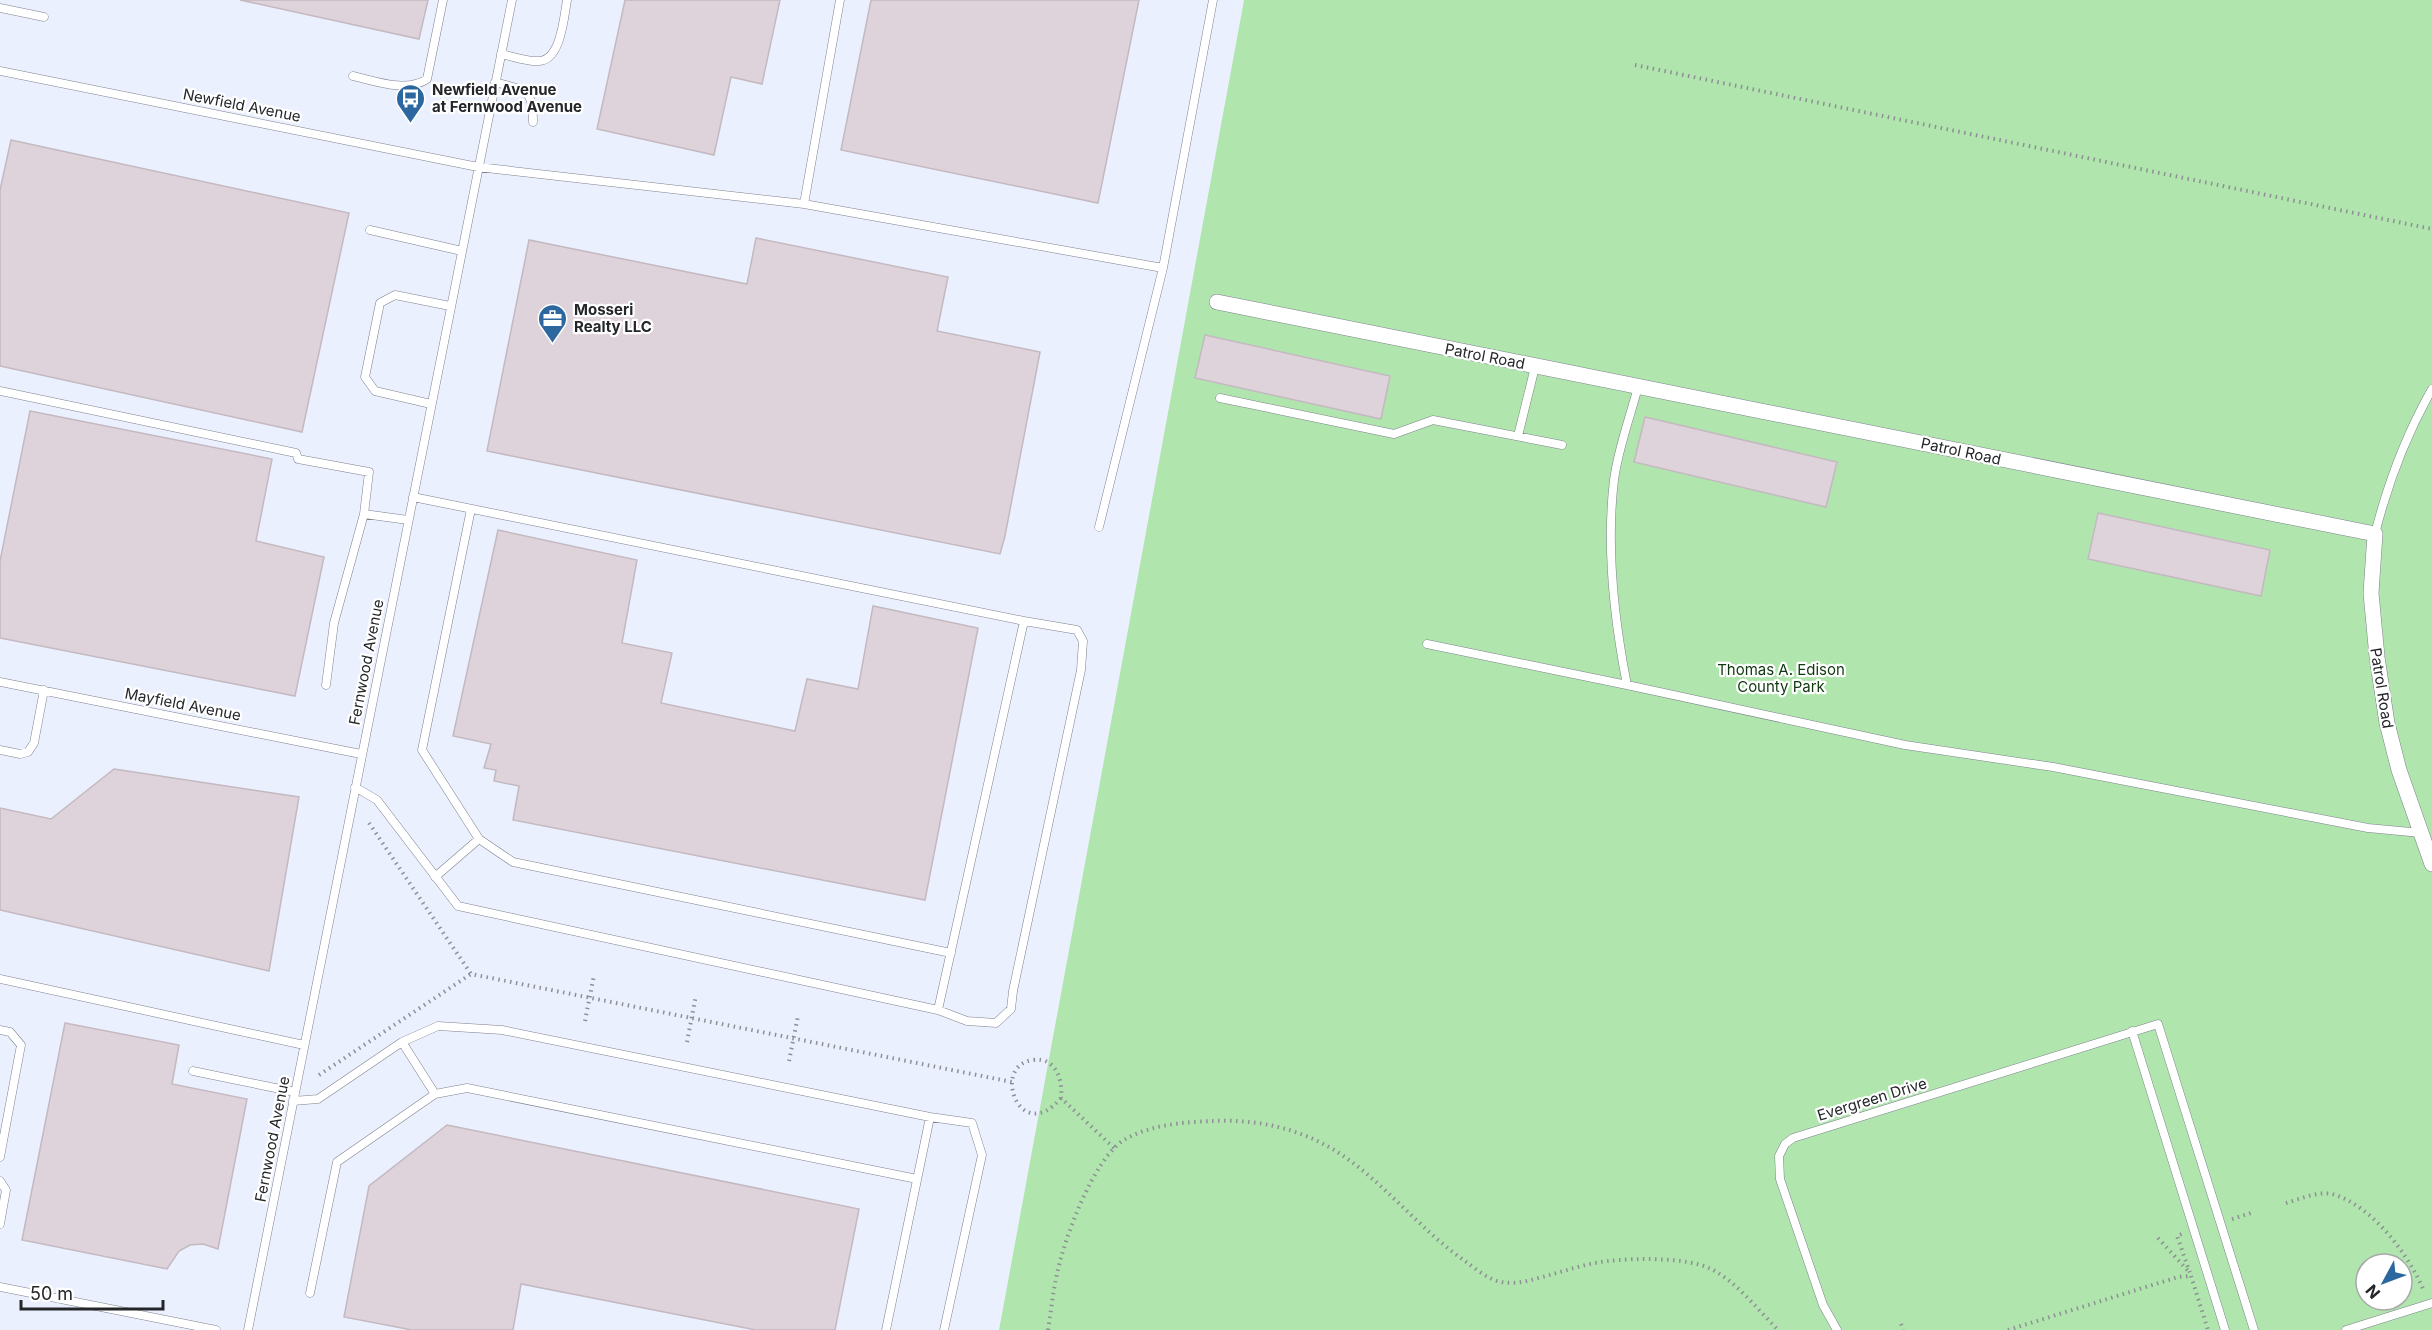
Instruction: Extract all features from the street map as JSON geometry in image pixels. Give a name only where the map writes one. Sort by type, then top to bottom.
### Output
[{"type":"street","name":"Patrol Road","points":[[1217,302],[2375,534],[2371,593],[2376,657],[2383,701],[2399,770],[2432,864]]},
{"type":"lane","points":[[353,76],[400,86],[420,84],[427,79],[443,0]]},
{"type":"lane","name":"Fernwood Avenue","points":[[248,1330],[512,0]]},
{"type":"lane","points":[[501,54],[540,61],[549,57],[557,49],[567,0]]},
{"type":"lane","points":[[804,204],[840,0]]},
{"type":"lane","points":[[1099,527],[1163,268],[1213,0]]},
{"type":"lane","points":[[0,8],[44,17]]},
{"type":"lane","name":"Newfield Avenue","points":[[0,71],[478,167],[804,204],[1163,268]]},
{"type":"lane","points":[[495,82],[524,91],[533,102],[532,122]]},
{"type":"lane","points":[[370,230],[462,251]]},
{"type":"lane","points":[[431,404],[375,391],[365,377],[380,303],[395,295],[450,306]]},
{"type":"lane","points":[[1518,436],[1535,367]]},
{"type":"lane","points":[[1627,685],[1621,656],[1611,557],[1614,479],[1638,387]]},
{"type":"lane","points":[[2375,534],[2394,468],[2412,426],[2432,389]]},
{"type":"lane","points":[[0,391],[296,453],[298,459],[369,472],[364,513],[334,623],[326,685]]},
{"type":"lane","points":[[1220,398],[1394,434],[1433,420],[1563,445]]},
{"type":"lane","points":[[355,787],[377,800],[458,906],[938,1010],[967,1021],[996,1023],[1011,1009],[1082,670],[1083,641],[1077,630],[412,497]]},
{"type":"lane","points":[[471,509],[422,750],[478,839],[513,862],[951,953]]},
{"type":"lane","points":[[364,513],[408,520]]},
{"type":"lane","points":[[938,1010],[1024,621]]},
{"type":"lane","points":[[1427,644],[1905,745],[2053,767],[2368,828],[2421,833]]},
{"type":"lane","name":"Mayfield Avenue","points":[[0,682],[361,754]]},
{"type":"lane","points":[[0,750],[20,754],[28,752],[34,743],[44,690]]},
{"type":"lane","points":[[435,877],[478,839]]},
{"type":"lane","points":[[0,980],[304,1045]]},
{"type":"lane","name":"Evergreen Drive","points":[[1837,1330],[1823,1305],[1780,1179],[1779,1156],[1785,1144],[1793,1138],[2158,1024],[2254,1330]]},
{"type":"lane","points":[[193,1071],[294,1096],[318,1099],[402,1042],[438,1026],[502,1030],[930,1117],[972,1123],[982,1155],[944,1330]]},
{"type":"lane","points":[[0,1030],[10,1032],[21,1045],[0,1157]]},
{"type":"lane","points":[[2132,1031],[2225,1330]]},
{"type":"lane","points":[[402,1042],[435,1094]]},
{"type":"lane","points":[[310,1293],[337,1162],[435,1094],[467,1088],[917,1179]]},
{"type":"lane","points":[[886,1330],[930,1117]]},
{"type":"lane","points":[[0,1181],[6,1190],[0,1224]]},
{"type":"lane","points":[[0,1287],[216,1330]]},
{"type":"lane","points":[[2346,1330],[2432,1303]]},
{"type":"path","points":[[1635,65],[2432,229]]},
{"type":"path","points":[[369,823],[471,974],[1012,1082]]},
{"type":"path","points":[[319,1075],[471,974]]},
{"type":"path","points":[[585,1021],[594,975]]},
{"type":"path","points":[[687,1042],[696,995]]},
{"type":"path","points":[[789,1061],[798,1016]]},
{"type":"path","points":[[1030,1060],[1040,1060],[1051,1064],[1056,1070],[1062,1087],[1061,1098],[1047,1112],[1035,1114],[1025,1111],[1011,1093],[1012,1082],[1020,1066],[1030,1060]]},
{"type":"path","points":[[1061,1098],[1114,1148]]},
{"type":"path","points":[[1048,1330],[1056,1276],[1063,1251],[1088,1189],[1114,1148],[1140,1132],[1175,1124],[1231,1120],[1288,1128],[1338,1152],[1363,1170],[1429,1233],[1493,1280],[1509,1283],[1531,1280],[1608,1261],[1693,1263],[1712,1270],[1734,1286],[1778,1330]]},
{"type":"path","points":[[2286,1203],[2319,1194],[2331,1194],[2345,1199],[2380,1225],[2396,1242],[2412,1264],[2424,1291]]},
{"type":"path","points":[[2230,1220],[2254,1212]]},
{"type":"path","points":[[2177,1236],[2208,1330]]},
{"type":"path","points":[[2158,1238],[2190,1274]]},
{"type":"path","points":[[2008,1330],[2190,1274]]},
{"type":"path","points":[[1901,1324],[1903,1330]]},
{"type":"shaded area","points":[[0,0],[1244,0],[999,1330],[0,1330]]},
{"type":"green space","name":"Thomas A. Edison County Park","points":[[1244,0],[2432,0],[2432,1330],[999,1330]]},
{"type":"building","points":[[240,0],[428,0],[419,39]]},
{"type":"building","points":[[625,0],[780,0],[762,84],[731,77],[714,155],[597,129]]},
{"type":"building","points":[[871,0],[1139,0],[1098,203],[841,150]]},
{"type":"building","points":[[11,140],[349,213],[302,432],[0,366],[0,190]]},
{"type":"building","points":[[756,238],[948,277],[937,331],[1040,352],[1000,554],[487,451],[529,240],[747,284]]},
{"type":"building","points":[[1205,335],[1390,376],[1381,419],[1195,378]]},
{"type":"building","points":[[30,411],[272,459],[256,541],[324,557],[295,696],[0,638],[0,561]]},
{"type":"building","points":[[1645,417],[1837,462],[1826,507],[1634,462]]},
{"type":"building","points":[[2098,513],[2270,550],[2261,596],[2088,559]]},
{"type":"building","points":[[498,530],[637,560],[622,643],[672,653],[661,703],[795,731],[807,679],[858,689],[873,606],[978,628],[925,900],[513,820],[519,786],[494,781],[496,770],[484,768],[491,744],[453,736]]},
{"type":"building","points":[[114,769],[299,797],[269,971],[0,910],[0,808],[51,819]]},
{"type":"building","points":[[65,1023],[179,1045],[172,1084],[247,1099],[218,1249],[203,1244],[190,1245],[179,1251],[167,1269],[22,1240]]},
{"type":"building","points":[[447,1125],[859,1209],[835,1330],[756,1330],[521,1284],[513,1330],[412,1330],[344,1317],[369,1186]]},
{"type":"place","name":"Newfield Avenue at Fernwood Avenue","points":[[411,124]]},
{"type":"place","name":"Mosseri Realty LLC","points":[[553,344]]}]
